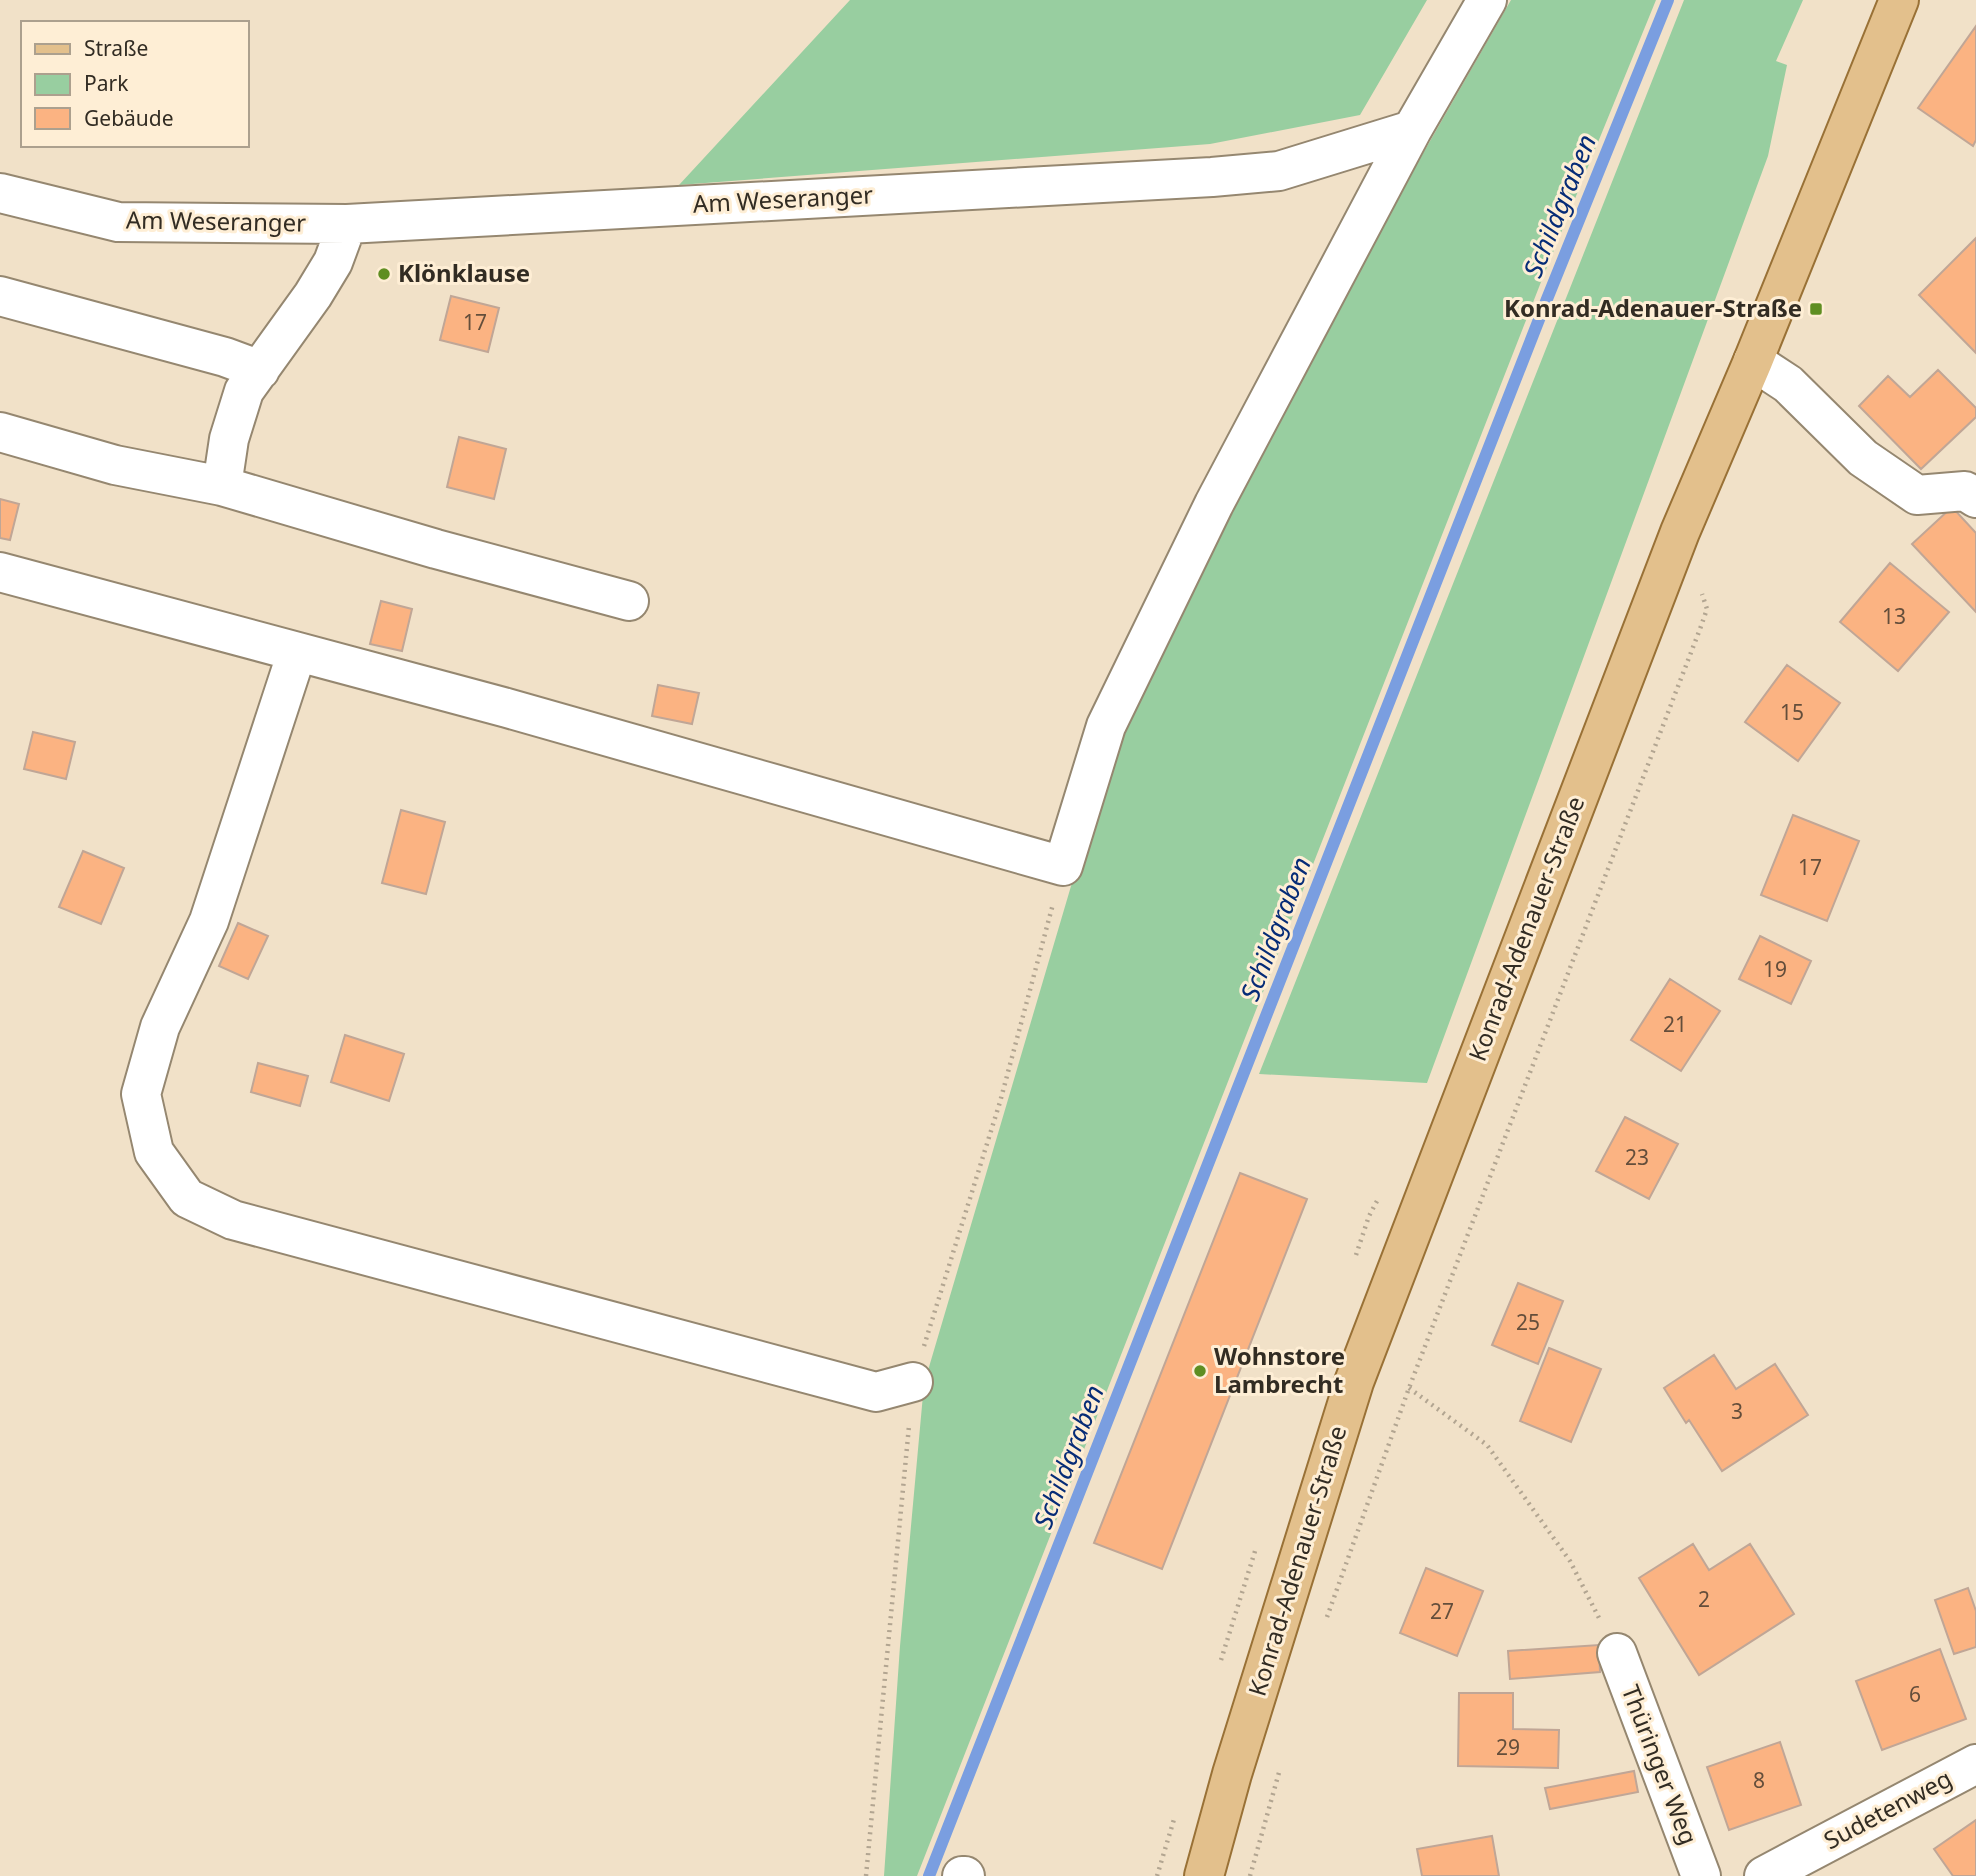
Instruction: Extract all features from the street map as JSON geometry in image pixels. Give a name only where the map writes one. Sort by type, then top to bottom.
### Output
[{"type":"main road","name":"Konrad-Adenauer-Straße","points":[[1204,1876],[1232,1774],[1354,1382],[1681,532],[1899,0]]},
{"type":"street","points":[[0,572],[506,708],[1063,866],[1106,726],[1214,504],[1412,131],[1486,0]]},
{"type":"street","name":"Am Weseranger","points":[[0,193],[118,222],[347,224],[1212,177],[1279,171],[1412,131]]},
{"type":"street","points":[[222,486],[229,439],[244,391],[327,273],[347,224]]},
{"type":"street","points":[[0,296],[225,357],[260,370]]},
{"type":"street","points":[[1753,361],[1788,384],[1863,457],[1917,495],[1965,491],[1976,498]]},
{"type":"street","points":[[0,432],[115,465],[222,486],[436,549],[629,601]]},
{"type":"street","points":[[297,652],[209,921],[160,1027],[141,1094],[153,1152],[187,1198],[233,1220],[876,1392],[913,1382]]},
{"type":"street","name":"Thüringer Weg","points":[[1616,1653],[1701,1876]]},
{"type":"street","name":"Sudetenweg","points":[[1764,1876],[1976,1764]]},
{"type":"path","points":[[1323,1628],[1409,1388],[1707,609],[1681,532]]},
{"type":"path","points":[[1409,1388],[1487,1445],[1570,1561],[1616,1653]]},
{"type":"path","points":[[1250,1876],[1283,1757]]},
{"type":"green space","points":[[850,0],[1427,0],[1360,115],[1210,144],[679,185]]},
{"type":"green space","points":[[1511,0],[1656,0],[1541,282],[917,1876],[884,1876],[900,1646],[924,1384],[1105,771],[1176,608],[1352,277]]},
{"type":"green space","points":[[1684,0],[1803,0],[1776,61],[1787,65],[1768,156],[1427,1083],[1259,1074]]},
{"type":"building","points":[[1976,26],[1976,140],[1973,146],[1918,108]]},
{"type":"building","points":[[1976,238],[1976,353],[1919,295]]},
{"type":"building","points":[[451,296],[499,308],[488,352],[440,340]]},
{"type":"building","points":[[1938,370],[1976,408],[1976,417],[1921,469],[1859,406],[1888,376],[1910,397]]},
{"type":"building","points":[[459,437],[506,449],[494,499],[447,487]]},
{"type":"building","points":[[0,499],[19,504],[10,540],[0,538]]},
{"type":"building","points":[[1952,507],[1976,533],[1976,612],[1912,544]]},
{"type":"building","points":[[1890,563],[1949,612],[1898,671],[1840,622]]},
{"type":"building","points":[[381,601],[412,609],[402,651],[370,644]]},
{"type":"building","points":[[1787,665],[1840,703],[1798,761],[1745,722]]},
{"type":"building","points":[[658,685],[699,693],[692,724],[652,716]]},
{"type":"building","points":[[33,732],[75,742],[66,779],[24,769]]},
{"type":"building","points":[[401,810],[445,822],[426,894],[382,883]]},
{"type":"building","points":[[1793,815],[1859,841],[1827,921],[1761,895]]},
{"type":"building","points":[[83,851],[124,868],[101,924],[59,907]]},
{"type":"building","points":[[238,923],[268,936],[248,979],[219,966]]},
{"type":"building","points":[[1760,936],[1811,961],[1791,1004],[1739,979]]},
{"type":"building","points":[[1670,979],[1720,1011],[1681,1071],[1631,1040]]},
{"type":"building","points":[[345,1035],[404,1054],[389,1101],[331,1082]]},
{"type":"building","points":[[258,1063],[308,1076],[300,1106],[251,1092]]},
{"type":"building","points":[[1625,1117],[1678,1144],[1649,1199],[1596,1171]]},
{"type":"building","points":[[1240,1173],[1307,1199],[1162,1569],[1094,1543]]},
{"type":"building","points":[[1518,1283],[1563,1301],[1538,1364],[1492,1345]]},
{"type":"building","points":[[1549,1348],[1601,1369],[1571,1442],[1520,1421]]},
{"type":"building","points":[[1714,1355],[1736,1389],[1775,1364],[1808,1415],[1722,1471],[1689,1420],[1686,1423],[1664,1388]]},
{"type":"building","points":[[1693,1544],[1709,1570],[1750,1544],[1794,1614],[1699,1675],[1639,1578]]},
{"type":"building","points":[[1426,1568],[1483,1591],[1457,1656],[1400,1633]]},
{"type":"building","points":[[1968,1588],[1976,1611],[1976,1647],[1954,1654],[1935,1600]]},
{"type":"building","points":[[1599,1645],[1600,1672],[1510,1679],[1508,1651]]},
{"type":"building","points":[[1940,1649],[1966,1719],[1882,1750],[1856,1681]]},
{"type":"building","points":[[1459,1693],[1513,1693],[1513,1729],[1559,1730],[1558,1768],[1458,1766]]},
{"type":"building","points":[[1780,1742],[1801,1805],[1729,1830],[1707,1767]]},
{"type":"building","points":[[1634,1771],[1638,1792],[1550,1809],[1545,1788]]},
{"type":"building","points":[[1976,1820],[1976,1876],[1953,1876],[1934,1849]]},
{"type":"building","points":[[1492,1836],[1499,1876],[1422,1876],[1417,1849]]},
{"type":"waterway","name":"Schildgraben","points":[[929,1876],[1547,299],[1668,0]]},
{"type":"place","name":"Klönklause","points":[[384,274]]},
{"type":"place","name":"Konrad-Adenauer-Straße","points":[[1816,309]]},
{"type":"place","name":"Wohnstore Lambrecht","points":[[1200,1371]]}]
